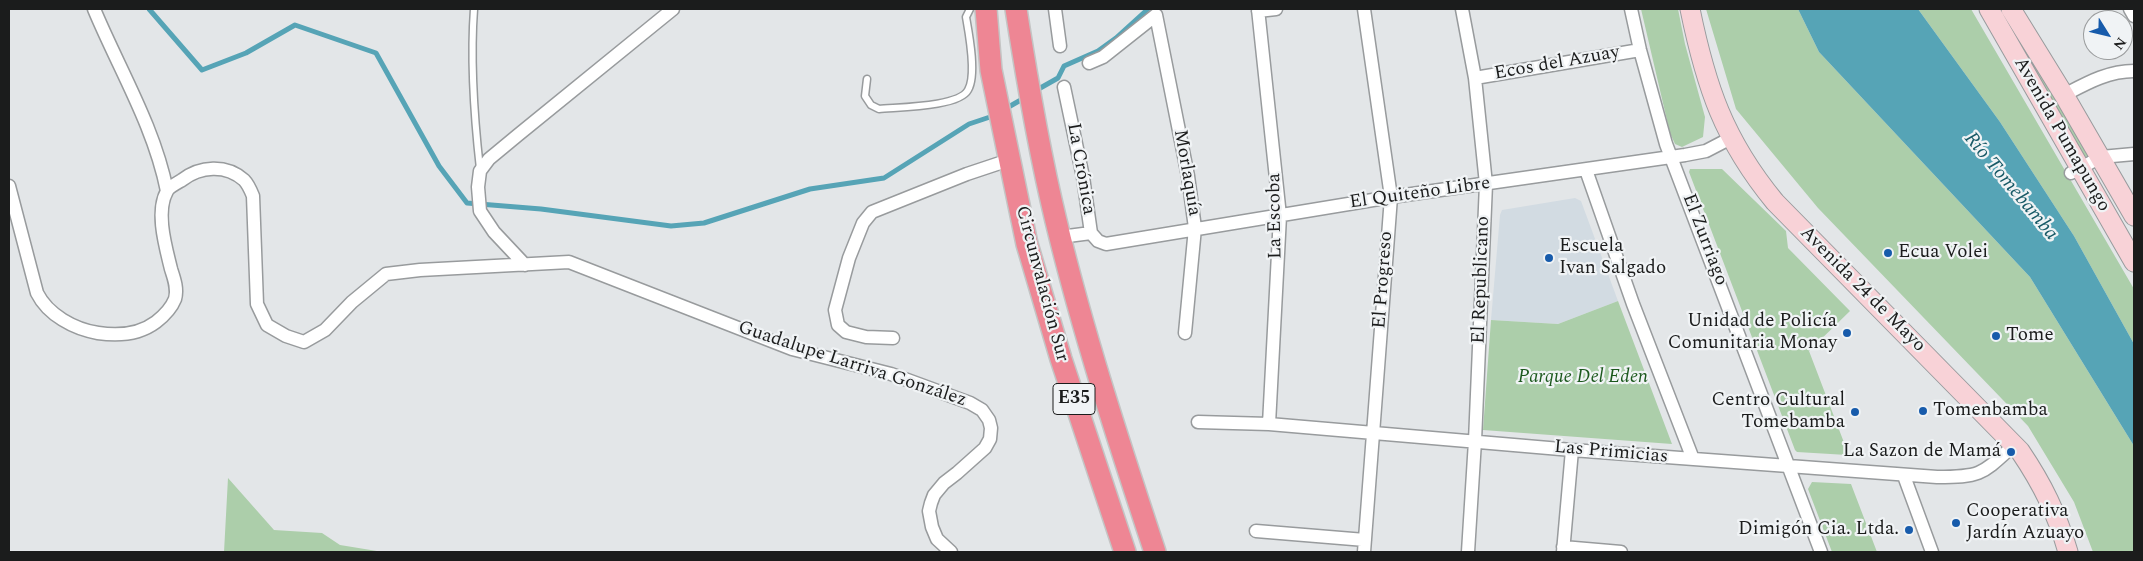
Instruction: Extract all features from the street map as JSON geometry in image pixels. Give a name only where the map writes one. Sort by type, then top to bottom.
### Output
[{"type":"highway","name":"Circunvalación Sur","points":[[986,9],[991,70],[1027,244],[1060,359],[1125,552]]},
{"type":"highway","name":"Circunvalación Sur","points":[[1016,9],[1027,79],[1060,237],[1085,330],[1155,552]]},
{"type":"main road","name":"Avenida 24 de Mayo","points":[[1690,9],[1708,83],[1731,138],[1748,166],[1776,202],[2026,459],[2048,496],[2058,518],[2068,552]]},
{"type":"main road","name":"Avenida Pumapungo","points":[[1989,9],[2076,170],[2134,262]]},
{"type":"main road","name":"Avenida Pumapungo","points":[[2011,9],[2101,157],[2134,216]]},
{"type":"street","points":[[9,186],[37,293],[44,306],[61,319],[98,333],[127,334],[147,329],[168,313],[176,297],[176,286],[165,245],[161,213],[167,191],[162,164],[149,129],[94,9]]},
{"type":"street","points":[[525,265],[494,232],[480,210],[478,187],[480,171],[489,159],[673,9]]},
{"type":"street","points":[[1055,9],[1060,46]]},
{"type":"street","points":[[1258,10],[1276,9]]},
{"type":"street","name":"El Progreso","points":[[1364,9],[1391,197],[1364,546]]},
{"type":"street","name":"El Republicano","points":[[1462,9],[1475,78],[1486,184],[1475,441],[1468,552]]},
{"type":"street","name":"El Zurriago","points":[[1631,9],[1640,50],[1666,144],[1821,552]]},
{"type":"street","points":[[2130,9],[2134,16]]},
{"type":"street","name":"La Escoba","points":[[1258,10],[1280,216],[1269,424]]},
{"type":"street","name":"Morlaquía","points":[[1088,63],[1103,57],[1156,15],[1188,176],[1195,228],[1185,333]]},
{"type":"street","name":"Ecos del Azuay","points":[[1475,78],[1640,50]]},
{"type":"street","points":[[2064,95],[2106,75],[2123,71],[2134,71]]},
{"type":"street","name":"La Crónica","points":[[1064,87],[1083,177],[1091,233],[1098,241],[1106,244]]},
{"type":"street","name":"El Quiteño Libre","points":[[1106,244],[1391,197],[1672,157],[1706,151],[1731,138]]},
{"type":"street","points":[[2076,170],[2101,157],[2134,154]]},
{"type":"street","points":[[893,338],[866,337],[846,332],[838,325],[835,310],[849,258],[863,223],[872,212],[966,174],[1009,160]]},
{"type":"street","name":"Guadalupe Larriva González","points":[[167,191],[188,175],[203,169],[226,168],[245,181],[253,196],[257,304],[267,325],[286,336],[304,342],[325,330],[352,302],[386,274],[420,270],[569,262],[792,349],[891,374],[970,403],[982,410],[989,420],[991,428],[990,438],[985,448],[957,474],[944,483],[934,495],[929,511],[932,527],[937,538],[951,552]]},
{"type":"street","points":[[1586,170],[1633,304],[1693,459]]},
{"type":"street","points":[[1060,237],[1091,233]]},
{"type":"street","name":"Las Primicias","points":[[1198,422],[1269,424],[1904,476],[1974,476],[1987,470],[2014,445]]},
{"type":"street","points":[[1572,450],[1563,549],[1621,552]]},
{"type":"street","points":[[1904,476],[1932,552]]},
{"type":"street","points":[[1256,532],[1364,546]]},
{"type":"lane","points":[[474,9],[472,35],[473,106],[480,171]]},
{"type":"lane","points":[[867,79],[865,96],[871,105],[879,109],[944,103],[962,96],[968,91],[972,80],[966,17],[970,9]]},
{"type":"shaded area","name":"Escuela Ivan Salgado","points":[[1575,198],[1581,201],[1618,301],[1558,324],[1491,320],[1502,210]]},
{"type":"green space","points":[[1641,9],[1678,9],[1685,44],[1705,117],[1703,137],[1682,147],[1675,144],[1670,133]]},
{"type":"green space","points":[[1706,9],[1798,9],[1819,52],[2030,277],[2134,446],[2134,552],[2093,552],[2074,502],[2028,426],[1818,208],[1736,109]]},
{"type":"green space","points":[[1918,9],[1971,9],[2134,289],[2134,344],[2074,236],[2000,122]]},
{"type":"green space","points":[[1997,9],[2004,9],[2088,156],[2081,158]]},
{"type":"green space","points":[[1690,169],[1722,169],[1786,231],[1788,248],[1850,311],[1809,351],[1848,453],[1847,455],[1797,452],[1795,450],[1689,172]]},
{"type":"green space","name":"Parque Del Eden","points":[[1618,301],[1672,444],[1483,430],[1491,320],[1558,324]]},
{"type":"green space","points":[[228,478],[274,530],[322,533],[340,545],[383,552],[224,552]]},
{"type":"green space","points":[[1812,482],[1851,484],[1877,552],[1832,552],[1808,489]]},
{"type":"water","name":"Río Tomebamba","points":[[1798,9],[1918,9],[2000,122],[2074,236],[2134,344],[2134,446],[2030,277],[1819,52]]},
{"type":"waterway","points":[[149,9],[202,70],[246,53],[295,25],[376,53],[439,166],[467,203],[541,209],[671,226],[704,223],[810,189],[884,178],[969,124],[996,115]]},
{"type":"waterway","points":[[1035,91],[1058,78],[1064,66],[1098,51],[1116,38],[1148,9]]},
{"type":"waterway","points":[[1005,109],[1026,97]]},
{"type":"place","name":"Ecua Volei","points":[[1888,253]]},
{"type":"place","name":"Escuela Ivan Salgado","points":[[1549,258]]},
{"type":"place","name":"Unidad de Policía Comunitaria Monay","points":[[1847,333]]},
{"type":"place","name":"Tome","points":[[1996,336]]},
{"type":"place","name":"Tomenbamba","points":[[1923,411]]},
{"type":"place","name":"Centro Cultural Tomebamba","points":[[1855,412]]},
{"type":"place","name":"La Sazon de Mamá","points":[[2011,452]]},
{"type":"place","name":"Cooperativa Jardín Azuayo","points":[[1956,523]]},
{"type":"place","name":"Dimigón Cia. Ltda.","points":[[1909,530]]}]
